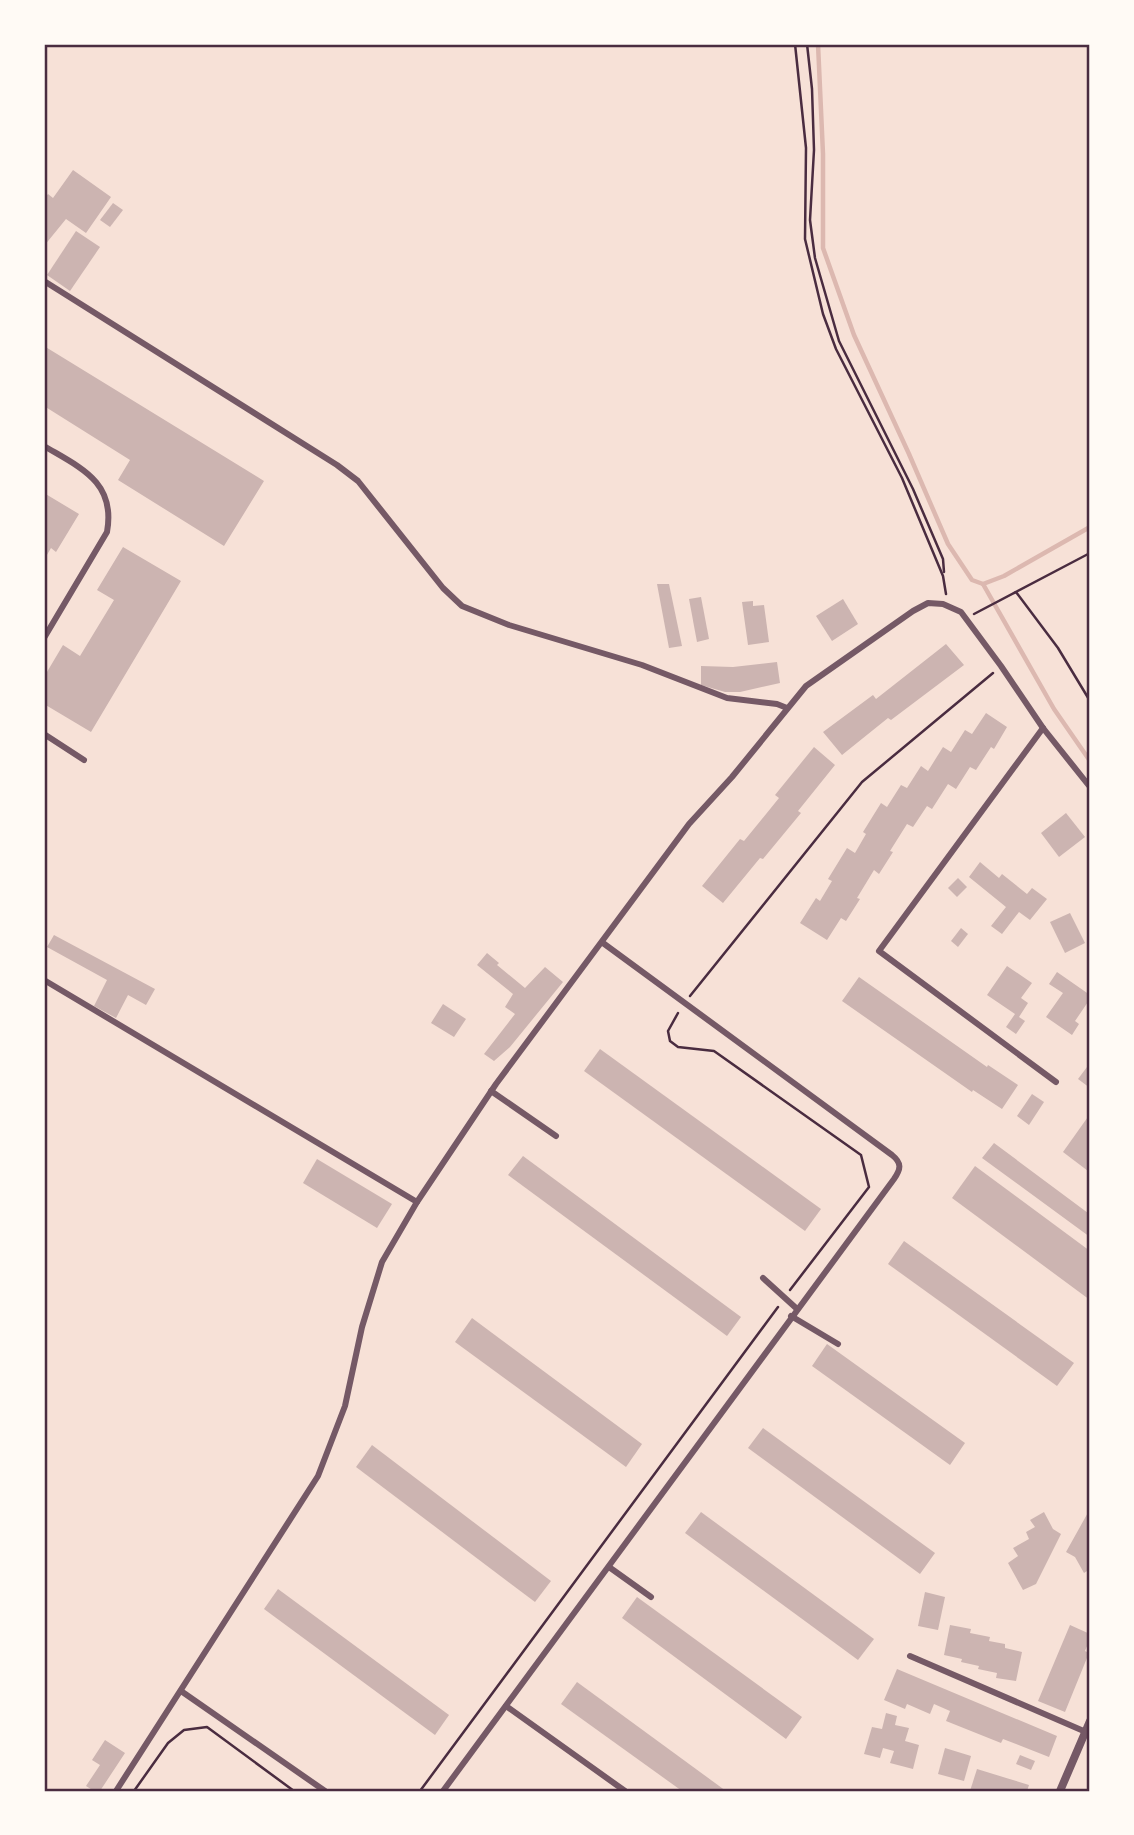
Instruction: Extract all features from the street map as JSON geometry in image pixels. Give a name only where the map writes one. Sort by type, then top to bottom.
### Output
[{"type":"street","points":[[44,281],[337,465],[358,481],[443,588],[462,606],[509,625],[642,665],[727,698],[777,704],[787,708]]},
{"type":"street","points":[[44,446],[76,465],[101,486],[107,498],[110,517],[107,532],[44,638]]},
{"type":"street","points":[[116,1791],[318,1476],[345,1406],[362,1327],[382,1262],[417,1202],[491,1091],[689,824],[732,777],[806,686],[871,639],[929,603],[943,604],[961,612],[1043,728],[1090,787]]},
{"type":"street","points":[[1043,728],[879,951],[1056,1082]]},
{"type":"street","points":[[44,734],[84,760]]},
{"type":"street","points":[[443,1791],[796,1308],[899,1172],[900,1164],[892,1154],[603,943]]},
{"type":"street","points":[[44,980],[417,1202]]},
{"type":"street","points":[[491,1091],[556,1136]]},
{"type":"street","points":[[763,1278],[796,1308]]},
{"type":"street","points":[[791,1316],[838,1344]]},
{"type":"street","points":[[609,1567],[651,1597]]},
{"type":"street","points":[[910,1656],[1086,1732]]},
{"type":"street","points":[[181,1691],[325,1791]]},
{"type":"street","points":[[506,1706],[625,1791]]},
{"type":"street","points":[[1060,1791],[1090,1721]]},
{"type":"path","points":[[795,44],[806,148],[805,239],[823,314],[836,349],[902,478],[943,576],[947,593]]},
{"type":"path","points":[[807,44],[814,150],[810,220],[815,258],[839,341],[913,489],[943,559],[943,576]]},
{"type":"path","points":[[974,614],[1007,594],[1090,553]]},
{"type":"path","points":[[1007,594],[1016,592],[1058,648],[1090,701]]},
{"type":"path","points":[[420,1791],[869,1187],[861,1155],[714,1051],[678,1047],[670,1041],[668,1031],[671,1021],[862,782],[1001,666]]},
{"type":"path","points":[[134,1791],[167,1743],[184,1730],[207,1727],[294,1791]]},
{"type":"building","points":[[73,170],[111,197],[86,233],[66,219],[44,246],[44,199],[48,194],[53,198]]},
{"type":"building","points":[[113,203],[123,210],[110,227],[100,220]]},
{"type":"building","points":[[76,231],[100,247],[70,291],[47,275]]},
{"type":"building","points":[[44,346],[264,481],[224,546],[118,480],[130,460],[44,406]]},
{"type":"building","points":[[44,493],[79,514],[56,552],[51,548],[44,560]]},
{"type":"building","points":[[123,547],[181,581],[91,732],[44,704],[44,677],[63,645],[80,656],[114,600],[97,590]]},
{"type":"building","points":[[657,584],[669,584],[682,646],[669,648]]},
{"type":"building","points":[[701,597],[709,639],[697,642],[689,599]]},
{"type":"building","points":[[843,599],[858,624],[832,641],[816,616]]},
{"type":"building","points":[[753,601],[753,606],[764,605],[769,642],[748,645],[742,602]]},
{"type":"building","points":[[946,644],[964,665],[891,720],[888,718],[842,755],[823,732],[873,695],[876,699]]},
{"type":"building","points":[[777,662],[780,683],[740,692],[725,692],[701,685],[701,666],[733,667]]},
{"type":"building","points":[[986,713],[1007,727],[994,749],[991,747],[976,770],[970,767],[956,789],[948,784],[932,809],[927,806],[913,827],[907,824],[879,874],[874,870],[846,921],[841,918],[827,940],[800,923],[816,898],[820,901],[832,881],[828,879],[847,848],[855,853],[866,834],[863,832],[881,803],[887,807],[901,785],[907,788],[921,766],[928,771],[943,747],[951,752],[965,730],[972,734]]},
{"type":"building","points":[[814,747],[835,765],[798,811],[801,813],[723,903],[702,886],[740,839],[744,841],[779,798],[775,795]]},
{"type":"building","points":[[1066,813],[1085,837],[1059,857],[1041,833]]},
{"type":"building","points":[[980,862],[999,878],[1002,874],[1027,894],[1032,888],[1047,899],[1030,920],[1019,912],[1002,934],[991,926],[1006,907],[969,877]]},
{"type":"building","points":[[958,878],[967,887],[957,897],[948,888]]},
{"type":"building","points":[[1070,913],[1085,943],[1065,953],[1050,922]]},
{"type":"building","points":[[961,928],[968,934],[958,947],[951,941]]},
{"type":"building","points":[[54,935],[155,989],[146,1005],[128,995],[116,1018],[94,1006],[107,980],[47,947]]},
{"type":"building","points":[[487,953],[525,988],[545,967],[563,982],[510,1047],[494,1061],[484,1054],[515,1014],[505,1007],[513,994],[477,965]]},
{"type":"building","points":[[1007,966],[1032,983],[1021,998],[1028,1003],[1019,1017],[1025,1021],[1016,1034],[1006,1027],[1015,1014],[987,995]]},
{"type":"building","points":[[1057,972],[1090,995],[1075,1021],[1079,1024],[1072,1035],[1046,1017],[1063,993],[1049,984]]},
{"type":"building","points":[[859,977],[987,1067],[988,1065],[1018,1085],[1002,1109],[973,1090],[972,1092],[842,1001]]},
{"type":"building","points":[[443,1004],[466,1019],[454,1037],[431,1023]]},
{"type":"building","points":[[600,1049],[821,1209],[805,1231],[584,1071]]},
{"type":"building","points":[[1090,1063],[1090,1088],[1078,1079]]},
{"type":"building","points":[[1032,1094],[1044,1102],[1029,1125],[1017,1116]]},
{"type":"building","points":[[1090,1114],[1090,1168],[1088,1171],[1063,1152]]},
{"type":"building","points":[[994,1143],[1088,1213],[1090,1210],[1090,1237],[982,1158]]},
{"type":"building","points":[[523,1156],[741,1317],[727,1336],[508,1175]]},
{"type":"building","points":[[317,1159],[392,1204],[377,1228],[303,1183]]},
{"type":"building","points":[[975,1166],[1090,1251],[1090,1300],[952,1198]]},
{"type":"building","points":[[904,1241],[1074,1363],[1057,1386],[888,1264]]},
{"type":"building","points":[[472,1318],[642,1444],[626,1467],[455,1342]]},
{"type":"building","points":[[827,1344],[965,1443],[950,1465],[812,1366]]},
{"type":"building","points":[[763,1428],[935,1553],[920,1574],[748,1448]]},
{"type":"building","points":[[372,1445],[551,1581],[535,1602],[356,1467]]},
{"type":"building","points":[[1090,1509],[1090,1569],[1084,1573],[1075,1557],[1066,1552]]},
{"type":"building","points":[[701,1512],[874,1639],[858,1660],[685,1533]]},
{"type":"building","points":[[1044,1512],[1053,1529],[1061,1534],[1036,1584],[1023,1590],[1008,1563],[1018,1556],[1013,1548],[1029,1539],[1026,1532],[1035,1527],[1030,1520]]},
{"type":"building","points":[[278,1589],[449,1715],[435,1735],[264,1609]]},
{"type":"building","points":[[925,1592],[945,1597],[938,1630],[918,1626]]},
{"type":"building","points":[[637,1597],[802,1717],[786,1739],[622,1618]]},
{"type":"building","points":[[950,1625],[971,1629],[970,1633],[990,1637],[989,1641],[1005,1644],[1005,1648],[1022,1652],[1016,1681],[996,1678],[997,1673],[978,1669],[979,1666],[961,1662],[962,1659],[944,1655]]},
{"type":"building","points":[[1070,1625],[1090,1634],[1090,1639],[1085,1651],[1089,1653],[1065,1712],[1038,1701]]},
{"type":"building","points":[[897,1669],[1057,1736],[1049,1757],[1003,1739],[1001,1743],[946,1721],[950,1711],[934,1704],[930,1714],[907,1704],[905,1709],[884,1700]]},
{"type":"building","points":[[577,1682],[726,1791],[682,1791],[561,1704]]},
{"type":"building","points":[[886,1713],[897,1716],[895,1725],[909,1728],[905,1741],[919,1745],[913,1769],[890,1763],[894,1751],[883,1748],[880,1758],[864,1754],[872,1727],[882,1729]]},
{"type":"building","points":[[105,1740],[125,1753],[100,1791],[94,1791],[86,1786],[100,1765],[92,1760]]},
{"type":"building","points":[[945,1748],[971,1756],[964,1781],[938,1774]]},
{"type":"building","points":[[1020,1755],[1035,1761],[1031,1770],[1016,1764]]},
{"type":"building","points":[[977,1769],[1029,1785],[1027,1791],[970,1791]]},
{"type":"waterway","points":[[818,44],[823,154],[823,248],[854,335],[948,544],[972,580],[983,584],[1054,709],[1090,761]]},
{"type":"waterway","points":[[983,584],[1004,576],[1090,527]]}]
